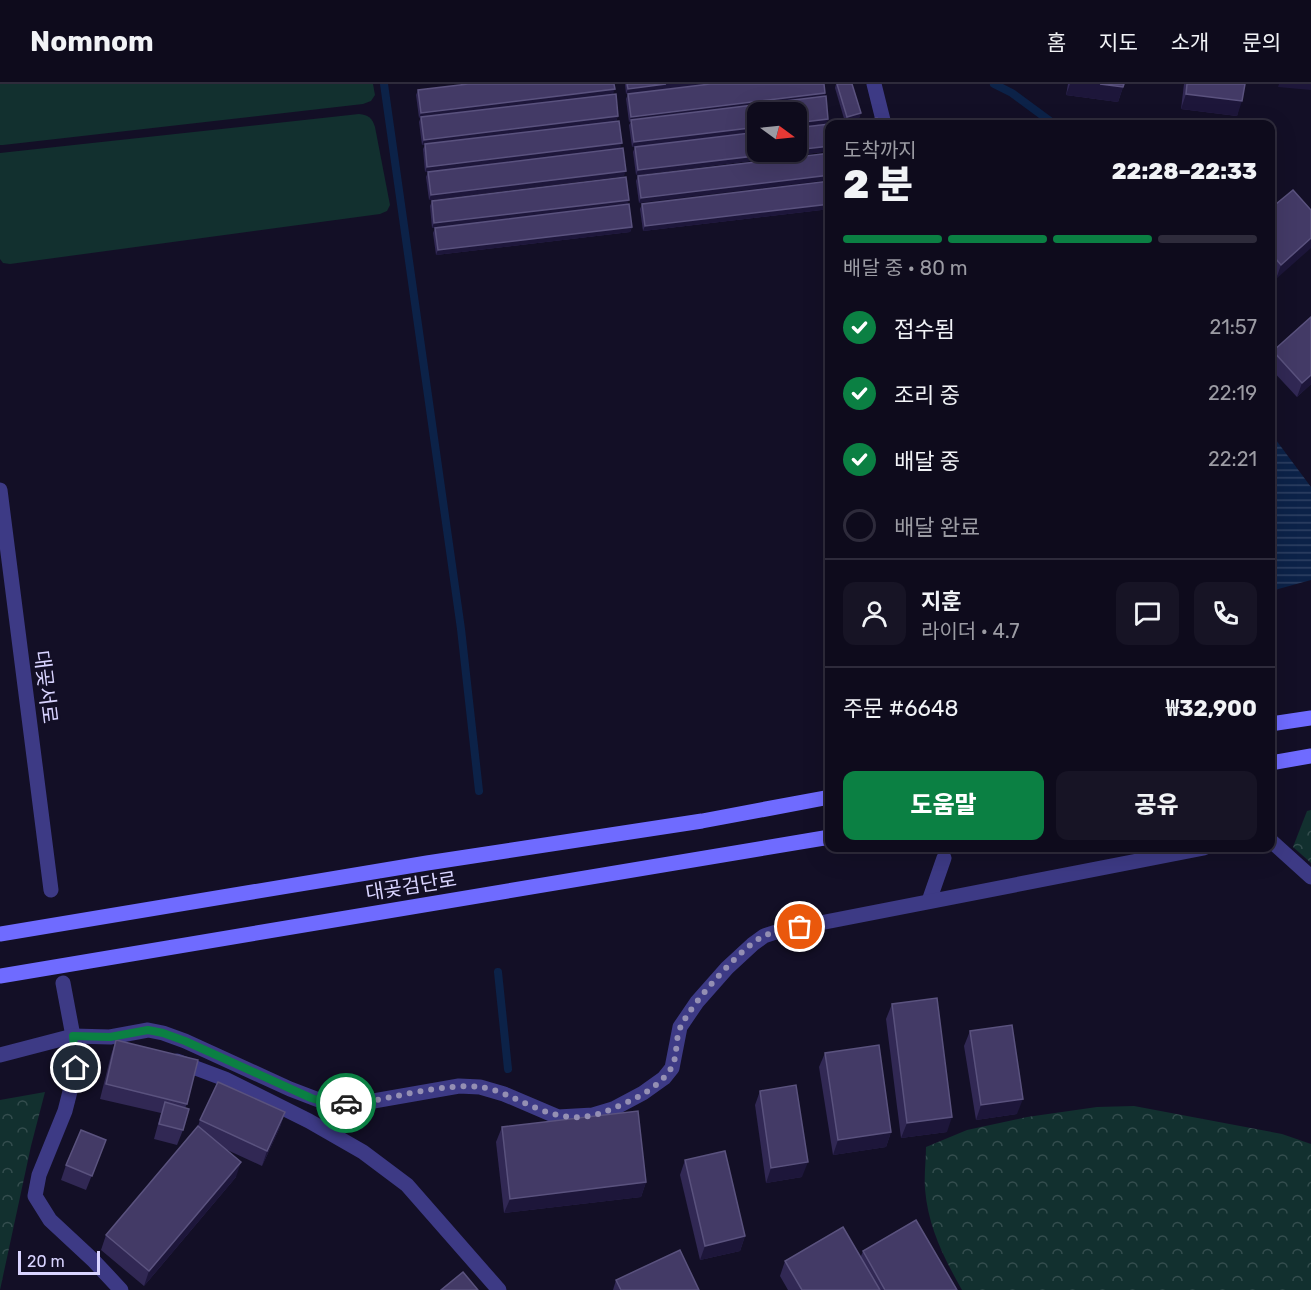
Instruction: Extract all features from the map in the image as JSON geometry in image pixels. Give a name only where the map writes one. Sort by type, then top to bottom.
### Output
[{"type":"main road","points":[[1275,723],[1311,718]]},
{"type":"main road","points":[[1275,762],[1311,756]]},
{"type":"main road","name":"대곶검단로","points":[[0,934],[427,863],[702,821],[825,799]]},
{"type":"main road","name":"대곶검단로","points":[[0,976],[825,838]]},
{"type":"lane","points":[[874,84],[883,120]]},
{"type":"lane","name":"대곶서로","points":[[0,490],[51,890]]},
{"type":"lane","points":[[1275,845],[1311,878]]},
{"type":"lane","points":[[0,1055],[73,1036],[110,1037],[148,1030],[195,1045],[290,1089],[324,1102],[362,1103],[459,1086],[480,1087],[504,1094],[558,1117],[593,1115],[613,1109],[643,1094],[664,1078],[672,1068],[678,1034],[686,1016],[727,968],[764,936],[929,901],[1183,852]]},
{"type":"lane","points":[[929,901],[944,858]]},
{"type":"lane","points":[[63,983],[73,1036],[76,1068],[65,1111],[39,1175],[35,1196],[50,1220],[121,1290]]},
{"type":"lane","points":[[110,1037],[141,1048]]},
{"type":"lane","points":[[162,1055],[225,1079],[309,1121],[363,1152],[407,1185],[499,1290]]},
{"type":"green space","points":[[0,84],[373,84],[375,95],[371,101],[363,104],[0,145]]},
{"type":"green space","points":[[359,114],[370,118],[375,127],[390,205],[387,211],[380,214],[10,264],[3,263],[0,259],[0,153]]},
{"type":"green space","points":[[1311,810],[1311,863],[1293,847],[1307,811]]},
{"type":"green space","points":[[45,1092],[31,1146],[0,1290],[0,1100]]},
{"type":"green space","points":[[1134,1106],[1282,1134],[1311,1144],[1311,1290],[962,1290],[933,1229],[925,1189],[926,1147],[967,1130],[1027,1117],[1097,1107]]},
{"type":"water","points":[[1275,439],[1311,487],[1311,580],[1275,590]]},
{"type":"building","points":[[468,84],[614,84],[615,89],[421,113],[418,90]]},
{"type":"building","points":[[627,84],[666,84],[628,89]]},
{"type":"building","points":[[710,84],[824,84],[825,93],[631,117],[628,94]]},
{"type":"building","points":[[837,84],[852,84],[861,113],[847,117]]},
{"type":"building","points":[[1100,84],[1124,84],[1123,87]]},
{"type":"building","points":[[1187,84],[1245,84],[1242,101],[1186,94]]},
{"type":"building","points":[[616,94],[618,116],[424,140],[421,117]]},
{"type":"building","points":[[826,96],[828,119],[807,122],[807,102],[777,102]]},
{"type":"building","points":[[747,106],[747,128],[634,142],[631,120]]},
{"type":"building","points":[[619,121],[622,143],[427,167],[425,144]]},
{"type":"building","points":[[825,124],[825,147],[807,149],[807,127]]},
{"type":"building","points":[[747,133],[747,157],[638,170],[635,147]]},
{"type":"building","points":[[623,148],[626,171],[431,195],[428,172]]},
{"type":"building","points":[[825,154],[825,176],[641,198],[638,176],[755,162],[807,162],[807,156]]},
{"type":"building","points":[[626,177],[629,200],[434,223],[432,201]]},
{"type":"building","points":[[825,182],[825,205],[645,226],[642,204]]},
{"type":"building","points":[[1293,190],[1311,210],[1311,238],[1281,265],[1275,258],[1275,205]]},
{"type":"building","points":[[629,204],[632,227],[438,250],[435,228]]},
{"type":"building","points":[[1311,317],[1311,375],[1302,383],[1275,353],[1275,349]]},
{"type":"building","points":[[937,998],[952,1117],[907,1123],[892,1004]]},
{"type":"building","points":[[1012,1025],[1023,1099],[981,1105],[970,1031]]},
{"type":"building","points":[[116,1040],[198,1060],[187,1104],[106,1084]]},
{"type":"building","points":[[879,1045],[891,1132],[838,1140],[825,1053]]},
{"type":"building","points":[[218,1082],[285,1112],[267,1151],[200,1120]]},
{"type":"building","points":[[796,1085],[808,1162],[771,1168],[760,1091]]},
{"type":"building","points":[[165,1102],[189,1109],[183,1130],[159,1124]]},
{"type":"building","points":[[638,1111],[646,1182],[510,1199],[502,1127]]},
{"type":"building","points":[[198,1126],[241,1162],[149,1271],[106,1235]]},
{"type":"building","points":[[81,1130],[106,1140],[92,1176],[66,1165]]},
{"type":"building","points":[[725,1151],[745,1236],[705,1246],[685,1160]]},
{"type":"building","points":[[916,1220],[957,1290],[885,1290],[863,1251]]},
{"type":"building","points":[[843,1227],[880,1290],[802,1290],[785,1261]]},
{"type":"building","points":[[680,1250],[699,1290],[621,1290],[616,1280]]},
{"type":"building","points":[[463,1272],[478,1290],[441,1290]]},
{"type":"waterway","points":[[384,84],[461,629],[479,791]]},
{"type":"waterway","points":[[994,84],[1012,93],[1049,120]]},
{"type":"waterway","points":[[498,972],[508,1069]]},
{"type":"way so far","points":[[346,1103],[362,1103],[459,1086],[492,1090],[558,1117],[593,1115],[613,1109],[643,1094],[664,1078],[672,1068],[676,1040],[686,1016],[727,968],[764,936],[800,927]]},
{"type":"route","points":[[76,1068],[73,1036],[110,1037],[148,1030],[185,1041],[311,1098],[324,1102],[346,1103]]}]
